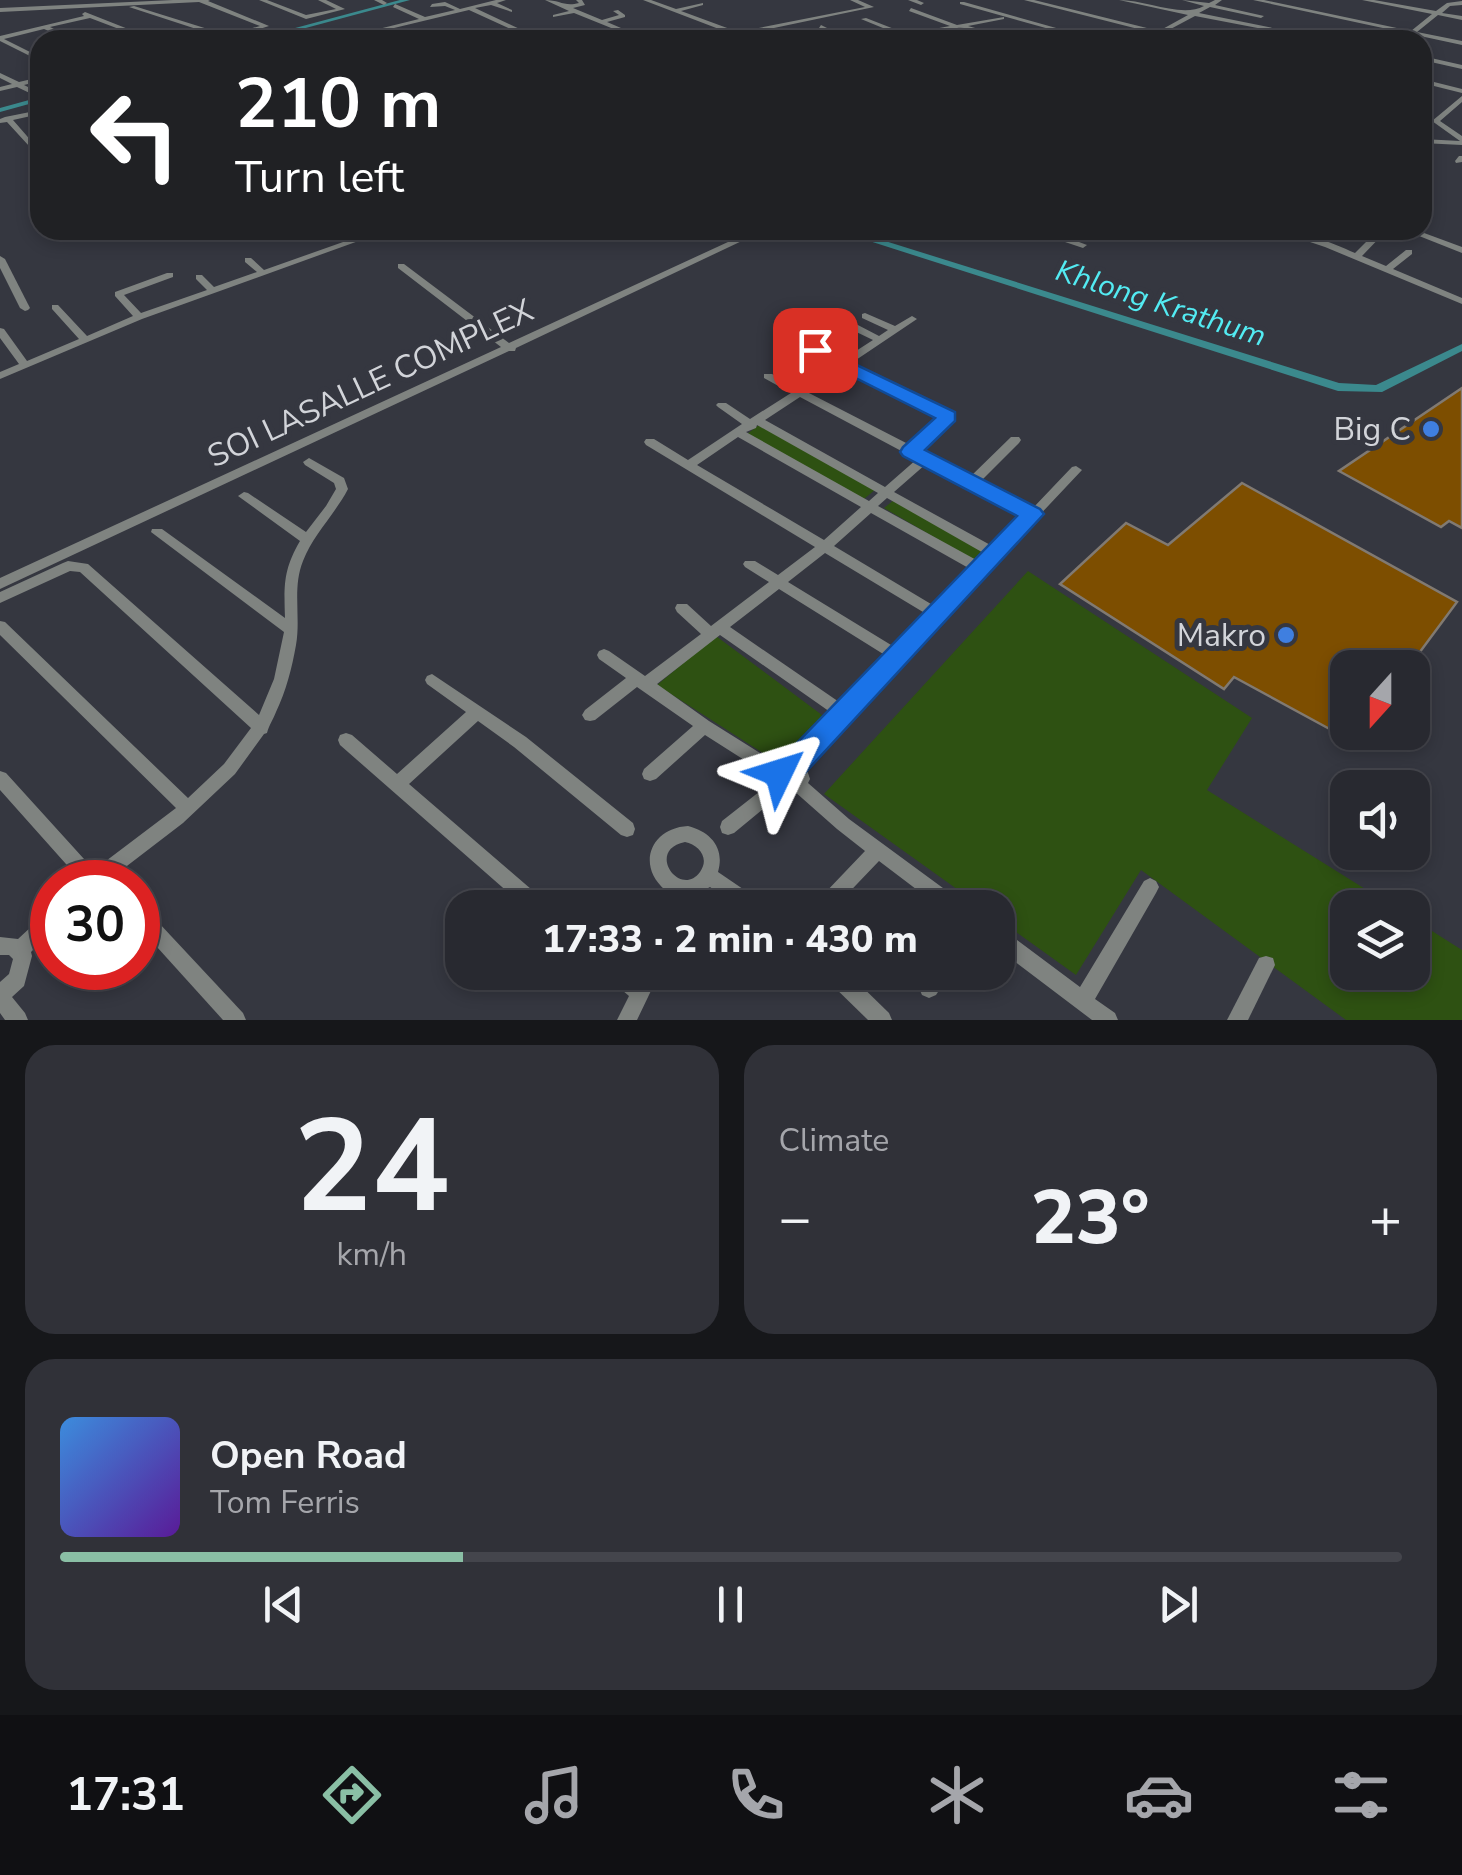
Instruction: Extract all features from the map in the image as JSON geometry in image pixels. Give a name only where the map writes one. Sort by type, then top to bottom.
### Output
[{"type":"street","points":[[158,1],[180,0]]},
{"type":"street","points":[[0,9],[19,4],[203,0],[266,27],[254,30]]},
{"type":"street","points":[[262,0],[306,17],[342,9],[321,0]]},
{"type":"street","points":[[474,0],[510,10]]},
{"type":"street","points":[[378,30],[503,0]]},
{"type":"street","points":[[552,0],[622,30]]},
{"type":"street","points":[[555,16],[583,4],[579,0]]},
{"type":"street","points":[[646,0],[727,30]]},
{"type":"street","points":[[758,30],[871,8],[853,0]]},
{"type":"street","points":[[912,0],[921,3]]},
{"type":"street","points":[[1026,0],[1146,30]]},
{"type":"street","points":[[1122,0],[1262,30]]},
{"type":"street","points":[[1184,0],[1262,16]]},
{"type":"street","points":[[1163,30],[1219,0]]},
{"type":"street","points":[[1256,0],[1394,30]]},
{"type":"street","points":[[1364,0],[1462,18]]},
{"type":"street","points":[[1417,30],[1449,4],[1461,1]]},
{"type":"street","points":[[116,2],[204,30]]},
{"type":"street","points":[[68,3],[127,30]]},
{"type":"street","points":[[962,3],[1055,30]]},
{"type":"street","points":[[19,4],[56,30]]},
{"type":"street","points":[[676,11],[701,4]]},
{"type":"street","points":[[432,6],[447,5],[460,10]]},
{"type":"street","points":[[394,6],[424,19]]},
{"type":"street","points":[[469,8],[517,30]]},
{"type":"street","points":[[911,10],[956,26]]},
{"type":"street","points":[[602,22],[624,15],[616,11]]},
{"type":"street","points":[[0,38],[85,14]]},
{"type":"street","points":[[934,30],[1005,18]]},
{"type":"street","points":[[864,19],[893,30]]},
{"type":"street","points":[[821,27],[827,30]]},
{"type":"street","points":[[966,27],[977,30]]},
{"type":"street","points":[[0,38],[30,53]]},
{"type":"street","points":[[1432,38],[1462,43]]},
{"type":"street","points":[[1432,60],[1462,67]]},
{"type":"street","points":[[0,75],[30,91]]},
{"type":"street","points":[[0,89],[30,81]]},
{"type":"street","points":[[1432,83],[1462,92],[1436,121]]},
{"type":"street","points":[[1446,112],[1462,116]]},
{"type":"street","points":[[4,120],[30,114]]},
{"type":"street","points":[[4,120],[30,146]]},
{"type":"street","points":[[1432,120],[1462,141]]},
{"type":"street","points":[[1432,141],[1462,141]]},
{"type":"street","points":[[1432,239],[1462,250]]},
{"type":"street","points":[[0,376],[140,317],[356,240]]},
{"type":"street","name":"SOI LASALLE COMPLEX","points":[[0,584],[740,240]]},
{"type":"street","points":[[1067,240],[1082,245]]},
{"type":"street","points":[[1307,240],[1462,301]]},
{"type":"street","points":[[1356,257],[1372,240]]},
{"type":"street","points":[[297,243],[313,256]]},
{"type":"street","points":[[1386,270],[1409,252]]},
{"type":"street","points":[[0,259],[25,308]]},
{"type":"street","points":[[248,260],[263,273]]},
{"type":"street","points":[[400,266],[511,348]]},
{"type":"street","points":[[118,294],[170,275]]},
{"type":"street","points":[[198,277],[213,291]]},
{"type":"street","points":[[108,285],[140,317]]},
{"type":"street","points":[[1430,302],[1442,293]]},
{"type":"street","points":[[55,307],[85,340]]},
{"type":"street","points":[[865,316],[896,330]]},
{"type":"street","points":[[688,465],[912,320]]},
{"type":"street","points":[[850,325],[880,340]]},
{"type":"street","points":[[0,331],[25,365]]},
{"type":"street","points":[[590,714],[715,630],[824,547],[884,491],[948,416],[815,350]]},
{"type":"street","points":[[768,376],[1032,514]]},
{"type":"street","points":[[722,405],[867,505],[979,568]]},
{"type":"street","points":[[750,426],[884,491],[994,552]]},
{"type":"street","points":[[972,483],[1015,440]]},
{"type":"street","points":[[650,442],[937,614]]},
{"type":"street","points":[[125,860],[186,808],[243,753],[262,728],[281,679],[291,630],[291,575],[307,538],[338,497],[343,484],[309,462]]},
{"type":"street","points":[[728,828],[788,777],[842,712],[1076,470]]},
{"type":"street","points":[[244,496],[307,538]]},
{"type":"street","points":[[157,532],[291,630]]},
{"type":"street","points":[[750,564],[896,656]]},
{"type":"street","points":[[0,598],[68,566],[83,566],[262,728]]},
{"type":"street","points":[[682,608],[842,712]]},
{"type":"street","points":[[0,626],[186,808]]},
{"type":"street","points":[[604,655],[704,726],[788,777],[932,890]]},
{"type":"street","points":[[432,680],[627,830]]},
{"type":"street","points":[[398,784],[477,712]]},
{"type":"street","points":[[650,774],[704,726]]},
{"type":"street","points":[[346,740],[519,890]]},
{"type":"street","points":[[0,778],[80,860]]},
{"type":"street","points":[[693,836],[708,844],[714,860],[709,876],[694,886],[675,886],[662,877],[657,862],[662,847],[676,837],[693,836]]},
{"type":"street","points":[[840,890],[878,850]]},
{"type":"street","points":[[709,876],[730,890]]},
{"type":"street","points":[[674,890],[675,886]]},
{"type":"street","points":[[1015,951],[1094,1013],[1150,887]]},
{"type":"street","points":[[160,937],[236,1020]]},
{"type":"street","points":[[10,948],[23,956],[21,972],[0,996],[18,1020]]},
{"type":"street","points":[[1237,1020],[1266,965]]},
{"type":"street","points":[[636,990],[641,995]]},
{"type":"street","points":[[627,1020],[643,990]]},
{"type":"street","points":[[851,990],[882,1020]]},
{"type":"green space","points":[[759,425],[876,489],[864,499],[747,434]]},
{"type":"green space","points":[[894,500],[987,553],[977,562],[884,508]]},
{"type":"green space","points":[[1028,571],[1252,718],[1207,790],[1367,890],[1330,890],[1330,990],[1430,990],[1430,930],[1462,950],[1462,1020],[1346,1020],[1141,870],[1076,975],[1015,931],[1015,890],[958,890],[824,794]]},
{"type":"green space","points":[[716,636],[822,715],[820,723],[780,764],[657,685]]},
{"type":"building","name":"Big C","points":[[1462,388],[1462,528],[1449,521],[1441,527],[1339,471]]},
{"type":"building","name":"Makro","points":[[1242,483],[1457,602],[1421,650],[1330,650],[1330,729],[1234,677],[1224,689],[1060,584],[1126,523],[1168,545]]},
{"type":"waterway","points":[[292,30],[407,0]]},
{"type":"waterway","points":[[0,110],[30,102]]},
{"type":"waterway","name":"Khlong Krathum","points":[[872,240],[1338,387],[1378,389],[1462,347]]},
{"type":"place","name":"Big C","points":[[1431,429]]},
{"type":"place","name":"Makro","points":[[1286,635]]},
{"type":"route","points":[[779,773],[794,765],[1032,514],[910,452],[948,416],[815,350]]}]
